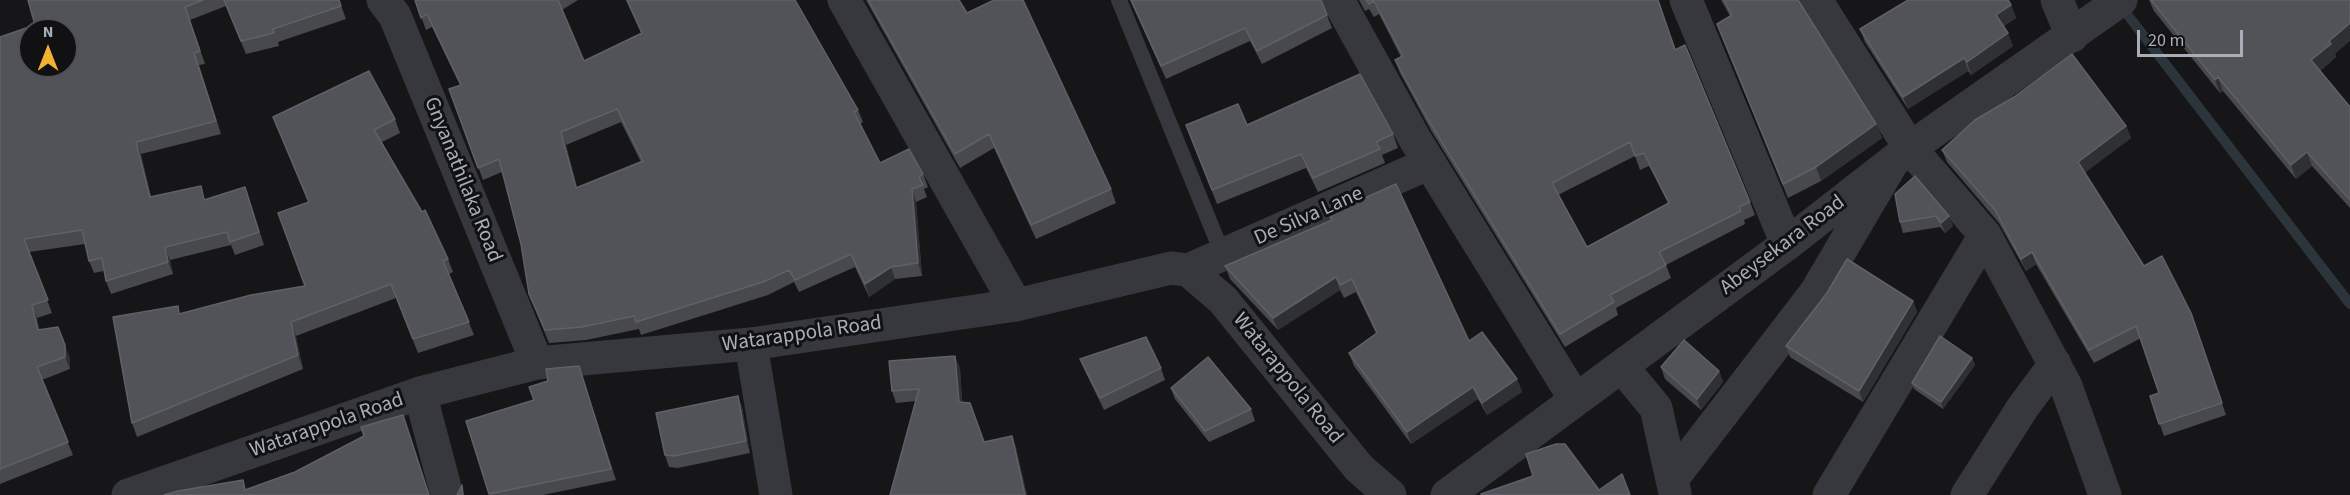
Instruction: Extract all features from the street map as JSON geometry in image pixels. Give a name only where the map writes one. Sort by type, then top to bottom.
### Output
[{"type":"street","name":"Gnyanathilaka Road","points":[[383,0],[395,16],[537,363]]},
{"type":"street","points":[[844,0],[1016,305]]},
{"type":"street","points":[[1338,0],[1430,163],[1575,399]]},
{"type":"street","points":[[1686,0],[1787,244]]},
{"type":"street","points":[[1816,0],[1901,156],[1985,235],[2066,386],[2104,494]]},
{"type":"street","points":[[2057,0],[2077,32]]},
{"type":"street","name":"Abeysekara Road","points":[[1447,495],[1787,244],[1901,156],[2121,0]]},
{"type":"street","points":[[1674,486],[1816,292],[1901,156]]},
{"type":"street","name":"De Silva Lane","points":[[1188,270],[1430,163]]},
{"type":"street","points":[[1829,495],[1985,235]]},
{"type":"street","name":"Watarappola Road","points":[[128,495],[420,393],[537,363],[751,344],[1016,305],[1171,268],[1188,270],[1223,300],[1359,468],[1390,495]]},
{"type":"street","points":[[751,344],[776,495]]},
{"type":"street","points":[[1967,495],[2023,407],[2055,364]]},
{"type":"street","points":[[1622,367],[1656,408],[1674,486]]},
{"type":"street","points":[[420,393],[447,495]]},
{"type":"lane","points":[[1119,0],[1223,255]]},
{"type":"building","points":[[28,0],[203,0],[185,7],[200,51],[194,53],[216,121],[136,142],[150,197],[201,186],[204,200],[245,187],[259,232],[230,242],[227,232],[165,247],[168,262],[106,281],[102,258],[89,261],[82,230],[24,239],[48,300],[32,305],[38,330],[58,327],[65,345],[65,357],[37,367],[68,442],[0,469],[0,37],[18,31],[18,78],[78,78],[78,18],[33,18]]},
{"type":"building","points":[[224,0],[339,0],[341,6],[273,29],[274,33],[241,41]]},
{"type":"building","points":[[415,0],[558,0],[584,61],[642,33],[627,0],[795,0],[858,110],[854,112],[880,163],[909,149],[923,174],[919,177],[923,185],[912,189],[918,263],[891,267],[865,284],[851,254],[795,280],[789,270],[763,282],[636,322],[634,316],[582,327],[545,330],[529,294],[521,244],[499,159],[478,168],[449,89],[461,85],[427,14],[421,18]],"holes":[[[617,109],[643,161],[576,188],[561,132]]]},
{"type":"building","points":[[868,0],[959,0],[967,13],[994,0],[1023,0],[1111,189],[1031,225],[989,134],[955,154]]},
{"type":"building","points":[[1131,0],[1321,0],[1327,15],[1257,51],[1245,28],[1161,66]]},
{"type":"building","points":[[1366,0],[1658,0],[1675,50],[1685,45],[1750,202],[1739,207],[1741,211],[1659,252],[1666,265],[1610,295],[1614,302],[1560,334],[1427,118],[1395,60],[1403,56],[1374,1],[1369,4]],"holes":[[[1630,142],[1635,156],[1644,153],[1669,203],[1587,247],[1552,183]]]},
{"type":"building","points":[[1724,0],[1798,0],[1876,124],[1816,167],[1783,184],[1717,24],[1732,15]]},
{"type":"building","points":[[1908,0],[2008,0],[2011,5],[1996,15],[2008,33],[1967,62],[1964,58],[1903,97],[1860,29]]},
{"type":"building","points":[[2151,0],[2350,0],[2350,23],[2329,41],[2331,44],[2311,60],[2350,107],[2350,200],[2307,152],[2291,165],[2218,77],[2215,80]]},
{"type":"building","points":[[2072,54],[2126,126],[2078,162],[2144,266],[2162,256],[2191,313],[2222,403],[2159,424],[2150,396],[2159,393],[2136,326],[2089,350],[2032,252],[2021,259],[1995,210],[1942,150],[1975,120],[2014,97]]},
{"type":"building","points":[[369,71],[395,119],[374,130],[422,212],[425,210],[448,259],[443,261],[469,322],[413,339],[391,284],[291,322],[298,355],[132,423],[113,317],[178,306],[179,314],[251,295],[305,286],[278,213],[309,202],[273,117]]},
{"type":"building","points":[[1360,74],[1393,134],[1376,142],[1380,149],[1313,178],[1301,154],[1212,190],[1186,125],[1238,104],[1247,125]]},
{"type":"building","points":[[1915,176],[1949,216],[1941,223],[1936,216],[1900,222],[1895,194]]},
{"type":"building","points":[[1396,184],[1469,341],[1482,332],[1517,379],[1482,403],[1473,387],[1407,432],[1349,353],[1377,333],[1352,279],[1340,285],[1336,277],[1273,318],[1225,266],[1332,220],[1329,214]]},
{"type":"building","points":[[1847,259],[1913,301],[1859,391],[1786,346],[1827,293]]},
{"type":"building","points":[[1940,336],[1972,358],[1941,402],[1912,383]]},
{"type":"building","points":[[1146,337],[1161,368],[1100,398],[1080,359]]},
{"type":"building","points":[[1684,340],[1719,371],[1697,399],[1661,367]]},
{"type":"building","points":[[955,356],[959,402],[970,403],[984,442],[1012,436],[1025,495],[890,495],[919,389],[892,391],[889,361]]},
{"type":"building","points":[[1208,357],[1251,409],[1205,431],[1171,388]]},
{"type":"building","points":[[579,366],[611,469],[489,494],[466,421],[534,400],[529,387],[548,381],[546,369]]},
{"type":"building","points":[[738,396],[746,441],[674,456],[665,455],[656,413]]},
{"type":"building","points":[[403,415],[429,495],[164,495],[243,480],[245,490],[295,472],[364,436],[361,427]]},
{"type":"building","points":[[1556,444],[1565,444],[1599,490],[1622,474],[1630,495],[1481,494],[1533,476],[1526,454]]},
{"type":"building","points":[[462,485],[463,495],[457,495]]},
{"type":"waterway","points":[[2120,5],[2350,304]]}]
